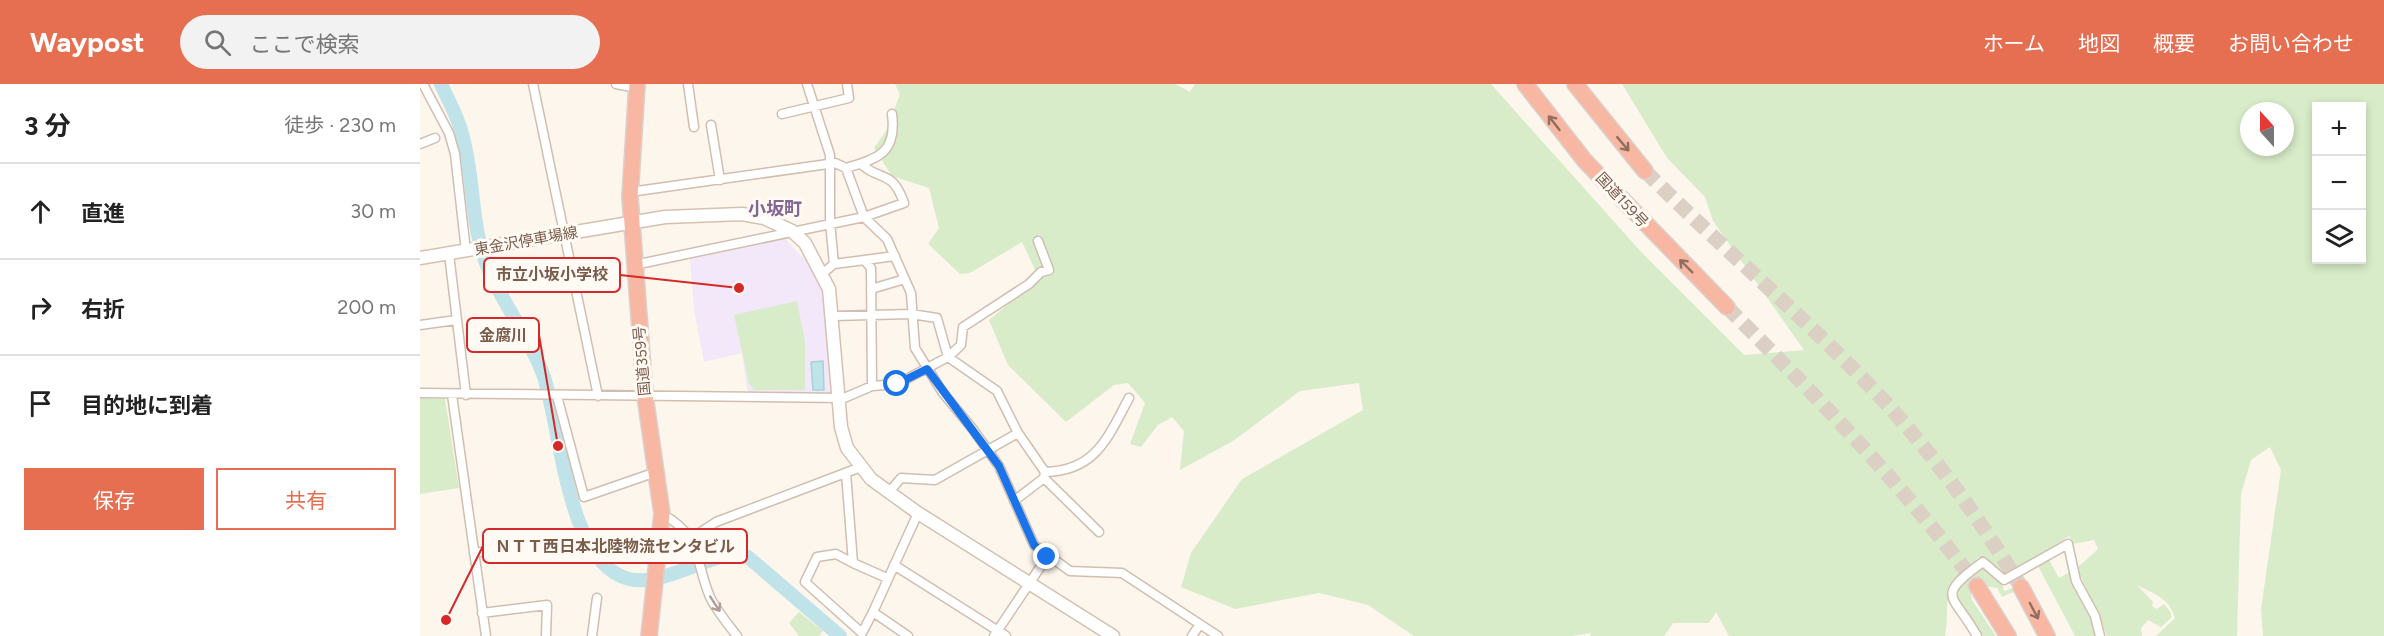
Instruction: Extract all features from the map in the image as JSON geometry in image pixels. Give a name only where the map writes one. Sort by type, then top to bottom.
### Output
[{"type":"highway","name":"国道159号","points":[[1525,84],[1585,161],[1727,307]]},
{"type":"highway","points":[[1575,84],[1645,171]]},
{"type":"highway","name":"国道359号","points":[[637,86],[630,192],[631,222],[645,396],[662,514],[649,636]]},
{"type":"highway","points":[[1977,586],[2007,636]]},
{"type":"highway","points":[[2021,586],[2047,636]]},
{"type":"street","points":[[423,84],[449,133],[455,154],[469,251]]},
{"type":"street","points":[[534,84],[598,396]]},
{"type":"street","points":[[615,84],[637,86]]},
{"type":"street","points":[[688,84],[694,127]]},
{"type":"street","points":[[807,84],[816,107],[831,164],[830,222],[834,264]]},
{"type":"street","points":[[782,114],[849,98],[847,84]]},
{"type":"street","points":[[630,192],[831,164],[846,168],[861,164],[884,152],[892,142],[892,114]]},
{"type":"street","points":[[711,126],[720,180]]},
{"type":"street","points":[[420,144],[435,138]]},
{"type":"street","points":[[634,265],[830,222],[864,217],[904,203],[898,187],[889,178],[861,164]]},
{"type":"street","points":[[846,168],[864,217],[887,239],[911,292],[915,348],[927,369],[999,466],[1034,545],[1047,557],[1070,571],[1122,573],[1218,636]]},
{"type":"street","name":"東金沢停車場線","points":[[420,258],[665,217],[742,213],[764,218],[792,231]]},
{"type":"street","points":[[792,231],[805,243],[823,273],[829,289],[838,397],[844,438],[847,448],[861,467],[872,479],[918,513],[1113,636]]},
{"type":"street","points":[[420,393],[844,398],[872,386],[897,384],[948,357],[961,345],[963,327],[1049,270],[1038,241]]},
{"type":"street","points":[[448,254],[466,394]]},
{"type":"street","points":[[823,273],[834,264],[895,256]]},
{"type":"street","points":[[865,261],[871,268],[872,386]]},
{"type":"street","points":[[872,289],[905,279]]},
{"type":"street","points":[[833,316],[911,314],[937,318],[948,357],[997,391],[1018,433],[1045,475],[1099,532]]},
{"type":"street","points":[[420,325],[456,320]]},
{"type":"street","points":[[453,395],[486,636]]},
{"type":"street","points":[[556,396],[584,497],[656,472]]},
{"type":"street","points":[[1014,501],[1045,475],[1064,471],[1101,450],[1129,398]]},
{"type":"street","points":[[889,492],[901,478],[935,480],[1018,433]]},
{"type":"street","points":[[690,539],[716,522],[861,467]]},
{"type":"street","points":[[846,473],[853,563]]},
{"type":"street","points":[[887,578],[836,554],[817,556],[805,582],[862,633],[918,513]]},
{"type":"street","points":[[662,514],[680,524],[690,539],[703,568],[710,597],[737,636]]},
{"type":"street","points":[[474,553],[548,543]]},
{"type":"street","points":[[1977,636],[1952,602],[1953,588],[1957,581],[1983,562],[2004,580],[2068,544],[2076,581],[2095,616],[2100,636]]},
{"type":"street","points":[[996,633],[1047,557]]},
{"type":"street","points":[[894,565],[996,633],[1006,636]]},
{"type":"street","points":[[592,636],[597,598]]},
{"type":"street","points":[[482,613],[547,604],[546,636]]},
{"type":"street","points":[[873,612],[908,636]]},
{"type":"street","points":[[1192,636],[1200,624]]},
{"type":"shaded area","points":[[784,238],[812,267],[822,293],[832,394],[748,396],[742,353],[704,362],[694,310],[690,259]]},
{"type":"green space","points":[[895,84],[1175,84],[1190,92],[1195,84],[1491,84],[1643,254],[1744,355],[1804,350],[1713,221],[1705,197],[1667,158],[1622,84],[2384,84],[2384,636],[2263,636],[2261,609],[2281,470],[2270,447],[2251,460],[2241,494],[2237,636],[2156,636],[2175,618],[2165,601],[2137,585],[2153,602],[2152,606],[2157,609],[2164,604],[2171,613],[2171,618],[2161,627],[2148,620],[2141,628],[2142,636],[2107,636],[2077,568],[2098,549],[2094,540],[2073,544],[2069,536],[2035,559],[2003,573],[1978,557],[1974,564],[1954,580],[1951,586],[1945,636],[1729,636],[1716,612],[1709,623],[1673,623],[1664,636],[1591,636],[1590,633],[1572,636],[1414,636],[1368,605],[1319,593],[1235,609],[1181,587],[1191,553],[1242,479],[1363,410],[1359,383],[1300,391],[1233,441],[1180,470],[1184,431],[1172,417],[1158,425],[1141,447],[1130,444],[1145,403],[1128,383],[1114,385],[1066,422],[1008,365],[989,320],[1039,278],[1022,242],[970,273],[960,274],[928,244],[939,228],[929,188],[892,176],[874,148],[886,131],[900,94]]},
{"type":"green space","points":[[797,301],[805,342],[805,390],[754,390],[749,384],[734,315]]},
{"type":"green space","points":[[420,398],[445,399],[459,488],[420,494]]},
{"type":"green space","points":[[2048,558],[2059,578],[2070,572],[2089,607],[2097,636],[2075,636],[2037,564]]},
{"type":"green space","points":[[1983,568],[2002,583],[2004,591],[2013,588],[2014,592],[2002,597],[1997,588],[1986,586],[1976,579],[1969,582],[1972,600],[1996,636],[1983,636],[1958,604],[1956,597],[1959,584]]},
{"type":"green space","points":[[799,612],[823,631],[819,636],[799,636],[789,623]]},
{"type":"water","points":[[823,361],[824,390],[813,390],[811,362]]},
{"type":"waterway","points":[[441,84],[462,134],[482,252],[494,282],[532,349],[544,377],[569,491],[579,522],[592,548],[608,568],[629,579],[642,580],[655,579],[712,559],[738,553],[748,557],[840,636]]},
{"type":"tunnel","points":[[1645,171],[1811,328],[1887,404],[1949,479],[2021,587]]},
{"type":"tunnel","points":[[1727,307],[1826,407],[1889,476],[1949,548],[1977,586]]},
{"type":"place","name":"市立小坂小学校","points":[[739,288]]},
{"type":"place","name":"金腐川","points":[[558,446]]},
{"type":"place","name":"ＮＴＴ西日本北陸物流センタビル","points":[[446,620]]},
{"type":"district","name":"小坂町","points":[[775,209]]},
{"type":"route","points":[[897,384],[927,369],[999,466],[1034,545],[1047,557]]}]
